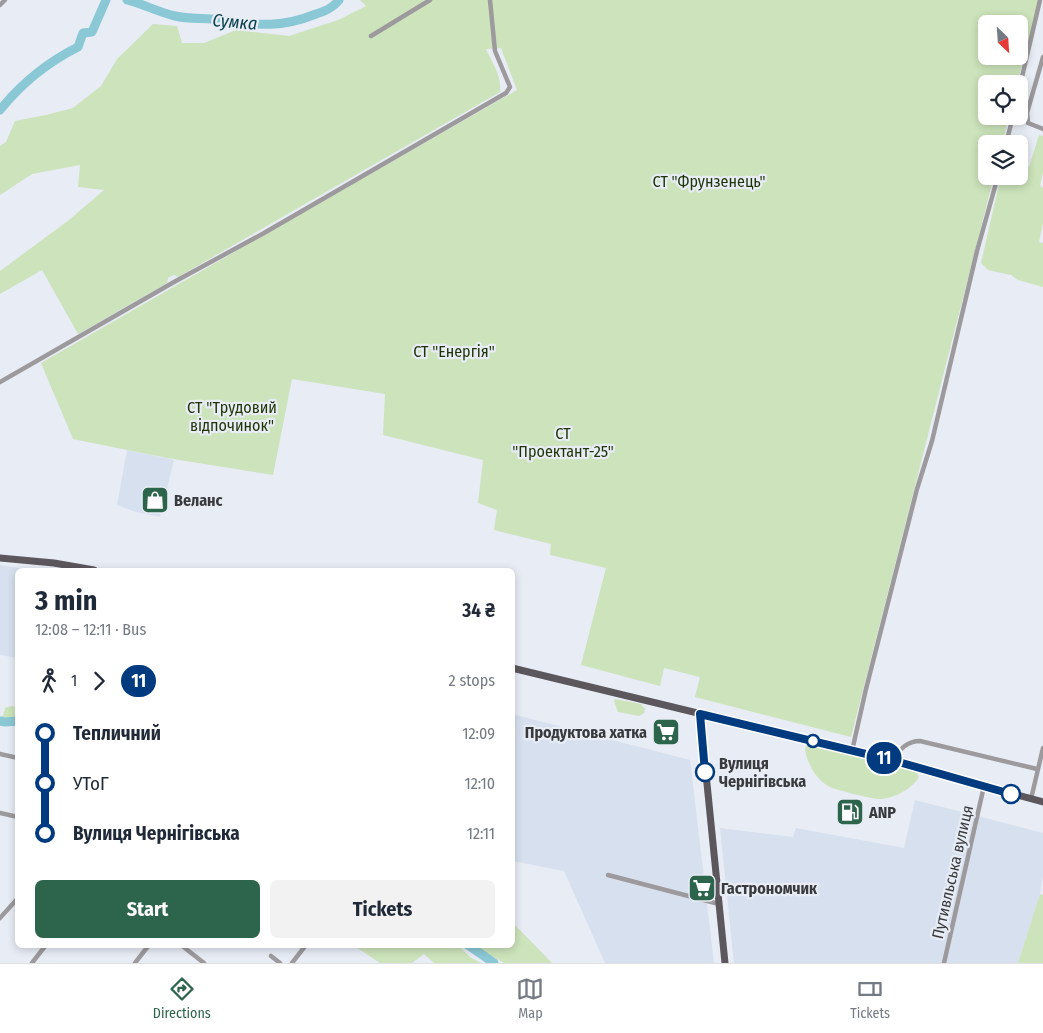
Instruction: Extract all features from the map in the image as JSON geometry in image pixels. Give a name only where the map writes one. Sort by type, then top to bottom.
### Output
[{"type":"main road","points":[[0,558],[54,563],[83,568]]},
{"type":"main road","points":[[515,669],[895,761],[1043,802]]},
{"type":"main road","points":[[700,714],[725,963]]},
{"type":"street","points":[[0,5],[5,0]]},
{"type":"street","points":[[371,36],[430,0]]},
{"type":"street","points":[[0,382],[174,282],[272,229],[506,93],[510,87],[510,82],[495,51],[490,0]]},
{"type":"street","points":[[1022,75],[1040,0]]},
{"type":"street","points":[[1043,58],[1027,113],[1028,123],[1043,129]]},
{"type":"street","points":[[852,751],[917,489],[932,441],[977,251],[995,185]]},
{"type":"street","points":[[895,761],[899,751],[914,741],[920,741],[1038,769]]},
{"type":"street","points":[[1031,799],[1043,748]]},
{"type":"street","points":[[0,754],[15,757]]},
{"type":"street","name":"Путивльська вулиця","points":[[944,963],[984,786]]},
{"type":"street","points":[[0,813],[15,816]]},
{"type":"street","points":[[608,875],[719,904]]},
{"type":"street","points":[[0,918],[15,901]]},
{"type":"street","points":[[32,963],[44,948]]},
{"type":"street","points":[[135,963],[147,948]]},
{"type":"street","points":[[185,948],[204,963]]},
{"type":"street","points":[[292,963],[304,948]]},
{"type":"street","points":[[271,956],[280,963]]},
{"type":"shaded area","points":[[127,450],[174,460],[160,517],[136,512],[117,505]]},
{"type":"shaded area","points":[[0,565],[20,568],[15,568],[15,658],[0,655]]},
{"type":"shaded area","points":[[515,715],[690,760],[714,963],[605,963],[564,871],[515,861]]},
{"type":"shaded area","points":[[915,800],[1043,833],[1043,876],[1040,894],[1018,963],[734,963],[720,828],[793,837],[796,828],[904,848]]},
{"type":"green space","points":[[360,0],[1039,0],[1028,42],[1028,15],[978,15],[978,65],[1022,65],[1019,75],[978,75],[978,125],[1007,125],[1004,135],[978,135],[978,185],[992,185],[851,737],[695,697],[700,677],[664,668],[660,686],[581,665],[606,568],[550,555],[551,544],[494,530],[497,510],[478,503],[483,460],[383,435],[385,394],[292,379],[273,475],[167,458],[73,439],[41,363],[517,90],[501,48],[486,49],[500,80],[500,92],[178,277],[174,275],[168,278],[167,283],[78,334],[42,270],[0,294],[0,271],[69,220],[104,190],[78,187],[80,165],[32,174],[0,195],[0,146],[6,142],[15,121],[73,108],[101,86],[117,59],[153,24],[177,26],[182,43],[204,43],[236,30],[289,36],[338,20],[366,6]]},
{"type":"green space","points":[[1039,135],[1043,136],[1043,172],[1040,185],[1043,188],[1043,223],[1039,242],[1043,243],[1043,287],[1018,280],[1011,275],[988,270],[981,263],[999,185],[1028,185],[1029,167]]},
{"type":"green space","points":[[615,699],[641,704],[645,709],[644,713],[639,716],[618,712]]},
{"type":"green space","points":[[15,707],[15,726],[0,726],[0,717],[3,716],[5,708]]},
{"type":"green space","points":[[807,745],[916,771],[919,777],[912,786],[884,799],[869,798],[840,790],[830,787],[816,776],[806,754],[805,749]]},
{"type":"green space","points":[[1040,894],[1043,895],[1043,963],[1018,963]]},
{"type":"green space","points":[[515,925],[552,963],[504,963],[476,948],[515,948]]},
{"type":"green space","points":[[358,948],[461,948],[470,957],[481,963],[434,963],[424,954],[412,963],[380,963]]},
{"type":"waterway","name":"Сумка","points":[[0,110],[36,74],[78,47],[83,33],[92,32],[106,0]]},
{"type":"waterway","name":"Сумка","points":[[127,0],[180,17],[265,24],[277,24],[302,19],[329,9],[339,0]]},
{"type":"waterway","points":[[0,721],[15,721]]},
{"type":"waterway","points":[[472,948],[494,963]]},
{"type":"bus line","name":"11","points":[[705,772],[700,714],[895,761],[1011,794]]},
{"type":"place","name":"Веланс","points":[[155,500]]},
{"type":"place","name":"Продуктова хатка","points":[[666,732]]},
{"type":"place","name":"Вулиця Чернігівська","points":[[705,772]]},
{"type":"place","name":"ANP","points":[[850,812]]},
{"type":"place","name":"Гастрономчик","points":[[702,888]]},
{"type":"park label","name":"СТ \"Фрунзенець\"","points":[[709,181]]},
{"type":"park label","name":"СТ \"Енергія\"","points":[[454,351]]},
{"type":"park label","name":"СТ \"Трудовий відпочинок\"","points":[[232,416]]},
{"type":"park label","name":"СТ \"Проектант-25\"","points":[[563,442]]}]
